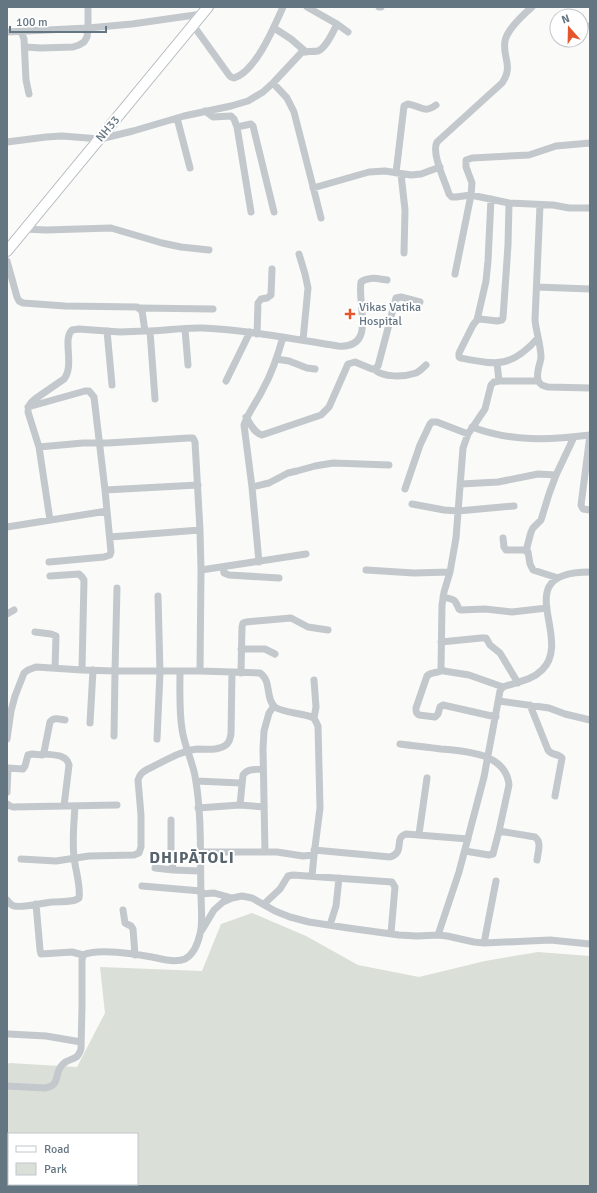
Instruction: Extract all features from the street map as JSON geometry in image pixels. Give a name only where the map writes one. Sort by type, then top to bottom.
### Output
[{"type":"main road","name":"NH33","points":[[7,251],[205,11]]},
{"type":"street","points":[[25,47],[41,48],[79,45],[84,42],[87,37],[88,7]]},
{"type":"street","points":[[193,25],[229,75],[234,78],[244,73],[253,63],[274,28],[283,7]]},
{"type":"street","points":[[307,7],[348,32]]},
{"type":"street","points":[[532,7],[524,14],[507,35],[505,41],[508,66],[506,78],[441,138],[436,145],[435,152],[449,194],[452,197],[471,195],[509,203],[553,205],[569,208],[590,208]]},
{"type":"street","points":[[7,32],[132,24],[205,11]]},
{"type":"street","points":[[7,142],[62,136],[100,139],[248,101],[263,92],[273,83],[299,54],[302,52],[321,50],[337,24]]},
{"type":"street","points":[[274,28],[291,39],[306,52]]},
{"type":"street","points":[[21,31],[25,47],[28,94]]},
{"type":"street","points":[[273,83],[291,104],[321,218]]},
{"type":"street","points":[[404,253],[404,210],[399,174],[404,106],[411,105],[427,110],[436,105]]},
{"type":"street","points":[[205,111],[213,117],[231,116],[234,119],[237,127],[251,212]]},
{"type":"street","points":[[177,118],[190,168]]},
{"type":"street","points":[[237,127],[250,124],[253,126],[274,212]]},
{"type":"street","points":[[456,274],[471,195],[472,183],[465,163],[466,160],[529,155],[536,154],[556,146],[590,143]]},
{"type":"street","points":[[313,188],[369,172],[386,171],[411,175],[421,174],[440,167]]},
{"type":"street","points":[[491,200],[486,280],[477,320],[473,325],[459,354],[459,357],[488,363],[504,362],[522,354],[538,338]]},
{"type":"street","points":[[477,320],[497,321],[502,320],[503,318],[509,203]]},
{"type":"street","points":[[538,381],[541,357],[535,329],[535,320],[540,205]]},
{"type":"street","points":[[24,229],[46,230],[111,228],[162,243],[209,250]]},
{"type":"street","points":[[299,254],[308,288],[303,340]]},
{"type":"street","points":[[7,261],[17,297],[19,301],[23,303],[65,306],[213,309]]},
{"type":"street","points":[[226,381],[254,333],[258,303],[261,299],[268,298],[271,295],[272,269]]},
{"type":"street","points":[[50,520],[39,446],[28,412],[28,407],[35,399],[64,380],[67,375],[69,371],[69,332],[74,329],[120,332],[221,329],[346,347],[353,345],[359,340],[362,332],[361,282],[368,279],[387,280]]},
{"type":"street","points":[[537,287],[590,289]]},
{"type":"street","points":[[374,369],[378,366],[396,298],[400,297],[420,302]]},
{"type":"street","points":[[140,308],[148,331],[155,399]]},
{"type":"street","points":[[185,329],[188,365]]},
{"type":"street","points":[[107,331],[112,385]]},
{"type":"street","points":[[259,562],[252,487],[244,435],[244,425],[246,417],[263,390],[272,372],[283,337]]},
{"type":"street","points":[[276,359],[289,361],[315,369]]},
{"type":"street","points":[[246,417],[256,431],[262,435],[321,416],[329,407],[348,364],[355,362],[374,369],[378,373],[384,375],[409,374],[420,370],[426,365]]},
{"type":"street","points":[[496,363],[499,381]]},
{"type":"street","points":[[442,670],[440,665],[441,617],[443,597],[450,572],[456,538],[463,448],[468,434],[485,409],[491,385],[494,382],[499,381],[538,381],[542,385],[548,387],[590,388]]},
{"type":"street","points":[[28,407],[85,391],[89,391],[94,397],[111,552],[108,557],[49,562]]},
{"type":"street","points":[[405,489],[420,445],[432,422],[437,422],[468,434]]},
{"type":"street","points":[[472,427],[493,434],[514,438],[548,440],[590,435],[581,504],[583,509],[590,510]]},
{"type":"street","points":[[558,578],[533,570],[530,564],[529,554],[526,551],[530,532],[541,520],[556,475],[574,437]]},
{"type":"street","points":[[39,446],[193,438],[196,445],[200,530],[200,671]]},
{"type":"street","points":[[252,487],[269,483],[288,473],[333,463],[389,465]]},
{"type":"street","points":[[461,484],[498,482],[538,474],[556,475]]},
{"type":"street","points":[[105,490],[198,485]]},
{"type":"street","points":[[412,504],[458,511],[514,506]]},
{"type":"street","points":[[7,527],[107,511]]},
{"type":"street","points":[[110,537],[200,530]]},
{"type":"street","points":[[503,538],[504,547],[506,550],[526,551]]},
{"type":"street","points":[[201,570],[306,554]]},
{"type":"street","points":[[223,567],[224,573],[229,575],[279,578]]},
{"type":"street","points":[[366,570],[414,573],[450,572]]},
{"type":"street","points":[[496,717],[443,705],[440,707],[438,714],[435,716],[419,715],[417,714],[416,708],[427,676],[442,670],[469,674],[503,687],[529,679],[542,671],[549,661],[552,650],[546,596],[547,590],[558,578],[566,574],[573,572],[590,572]]},
{"type":"street","points":[[50,576],[79,574],[84,580],[82,670]]},
{"type":"street","points":[[114,736],[117,588]]},
{"type":"street","points":[[157,739],[160,672],[158,596]]},
{"type":"street","points":[[443,597],[454,600],[461,610],[485,609],[512,612],[547,608]]},
{"type":"street","points":[[7,614],[14,610]]},
{"type":"street","points":[[241,673],[243,623],[291,618],[308,627],[328,630]]},
{"type":"street","points":[[35,632],[54,634],[56,636],[55,668]]},
{"type":"street","points":[[441,642],[486,638],[490,645],[500,653],[518,683]]},
{"type":"street","points":[[241,649],[265,649],[275,654]]},
{"type":"street","points":[[7,739],[10,711],[15,696],[24,674],[32,668],[160,672],[256,672],[264,676],[271,702],[274,706],[279,709],[314,718]]},
{"type":"street","points":[[90,723],[94,670]]},
{"type":"street","points":[[180,671],[182,730],[196,781],[200,852],[201,932]]},
{"type":"street","points":[[21,859],[56,861],[102,855],[134,856],[139,853],[141,847],[141,815],[138,780],[140,775],[148,769],[188,751],[221,748],[227,744],[230,740],[232,673]]},
{"type":"street","points":[[312,876],[319,821],[320,795],[318,726],[314,718],[316,707],[314,680]]},
{"type":"street","points":[[438,935],[455,887],[465,851],[484,777],[500,691],[503,687]]},
{"type":"street","points":[[499,701],[549,708],[565,714],[590,720]]},
{"type":"street","points":[[530,705],[548,750],[552,754],[559,755],[562,758],[555,796]]},
{"type":"street","points":[[265,852],[263,769],[264,731],[269,713],[274,706]]},
{"type":"street","points":[[44,754],[50,722],[54,718],[65,720]]},
{"type":"street","points":[[400,744],[472,752],[488,758],[505,771],[509,785],[494,852],[491,855],[465,851]]},
{"type":"street","points":[[7,792],[8,768],[22,769],[26,766],[28,756],[32,754],[64,757],[69,761],[69,765],[64,806]]},
{"type":"street","points":[[240,805],[243,775],[249,770],[263,769]]},
{"type":"street","points":[[419,834],[427,778]]},
{"type":"street","points":[[196,781],[241,783]]},
{"type":"street","points":[[7,804],[10,806],[117,805]]},
{"type":"street","points":[[198,808],[240,805],[264,807]]},
{"type":"street","points":[[7,900],[14,906],[21,906],[75,900],[79,898],[73,838],[75,806]]},
{"type":"street","points":[[171,820],[171,854],[173,870]]},
{"type":"street","points":[[499,831],[538,838],[540,843],[537,860]]},
{"type":"street","points":[[200,852],[277,852],[302,856],[314,853],[390,857],[396,854],[402,835],[406,834],[468,839]]},
{"type":"street","points":[[156,868],[200,871]]},
{"type":"street","points":[[264,904],[280,889],[288,876],[293,875],[392,882],[395,887],[391,934]]},
{"type":"street","points":[[330,926],[336,906],[339,878]]},
{"type":"street","points":[[484,943],[496,881]]},
{"type":"street","points":[[142,886],[201,893],[214,893],[232,898]]},
{"type":"street","points":[[36,904],[41,954],[72,952],[83,955],[95,952],[121,953],[170,961],[179,961],[191,954],[196,947],[201,932],[214,910],[223,902],[242,896],[252,898],[275,911],[290,917],[330,926],[391,934],[417,936],[438,935],[484,943],[550,940],[590,944]]},
{"type":"street","points":[[123,910],[125,923],[133,929],[134,955]]},
{"type":"street","points":[[7,1086],[50,1087],[56,1082],[59,1069],[62,1065],[77,1057],[80,1053],[83,955]]},
{"type":"street","points":[[9,1034],[46,1036],[81,1042]]},
{"type":"green space","points":[[252,913],[306,936],[358,965],[419,977],[485,961],[538,952],[590,956],[590,1186],[7,1186],[7,1065],[9,1063],[77,1067],[105,1013],[100,967],[202,971],[221,924]]},
{"type":"place","name":"Vikas Vatika Hospital","points":[[350,314]]},
{"type":"district","name":"DHIPĀTOLI","points":[[192,858]]}]
